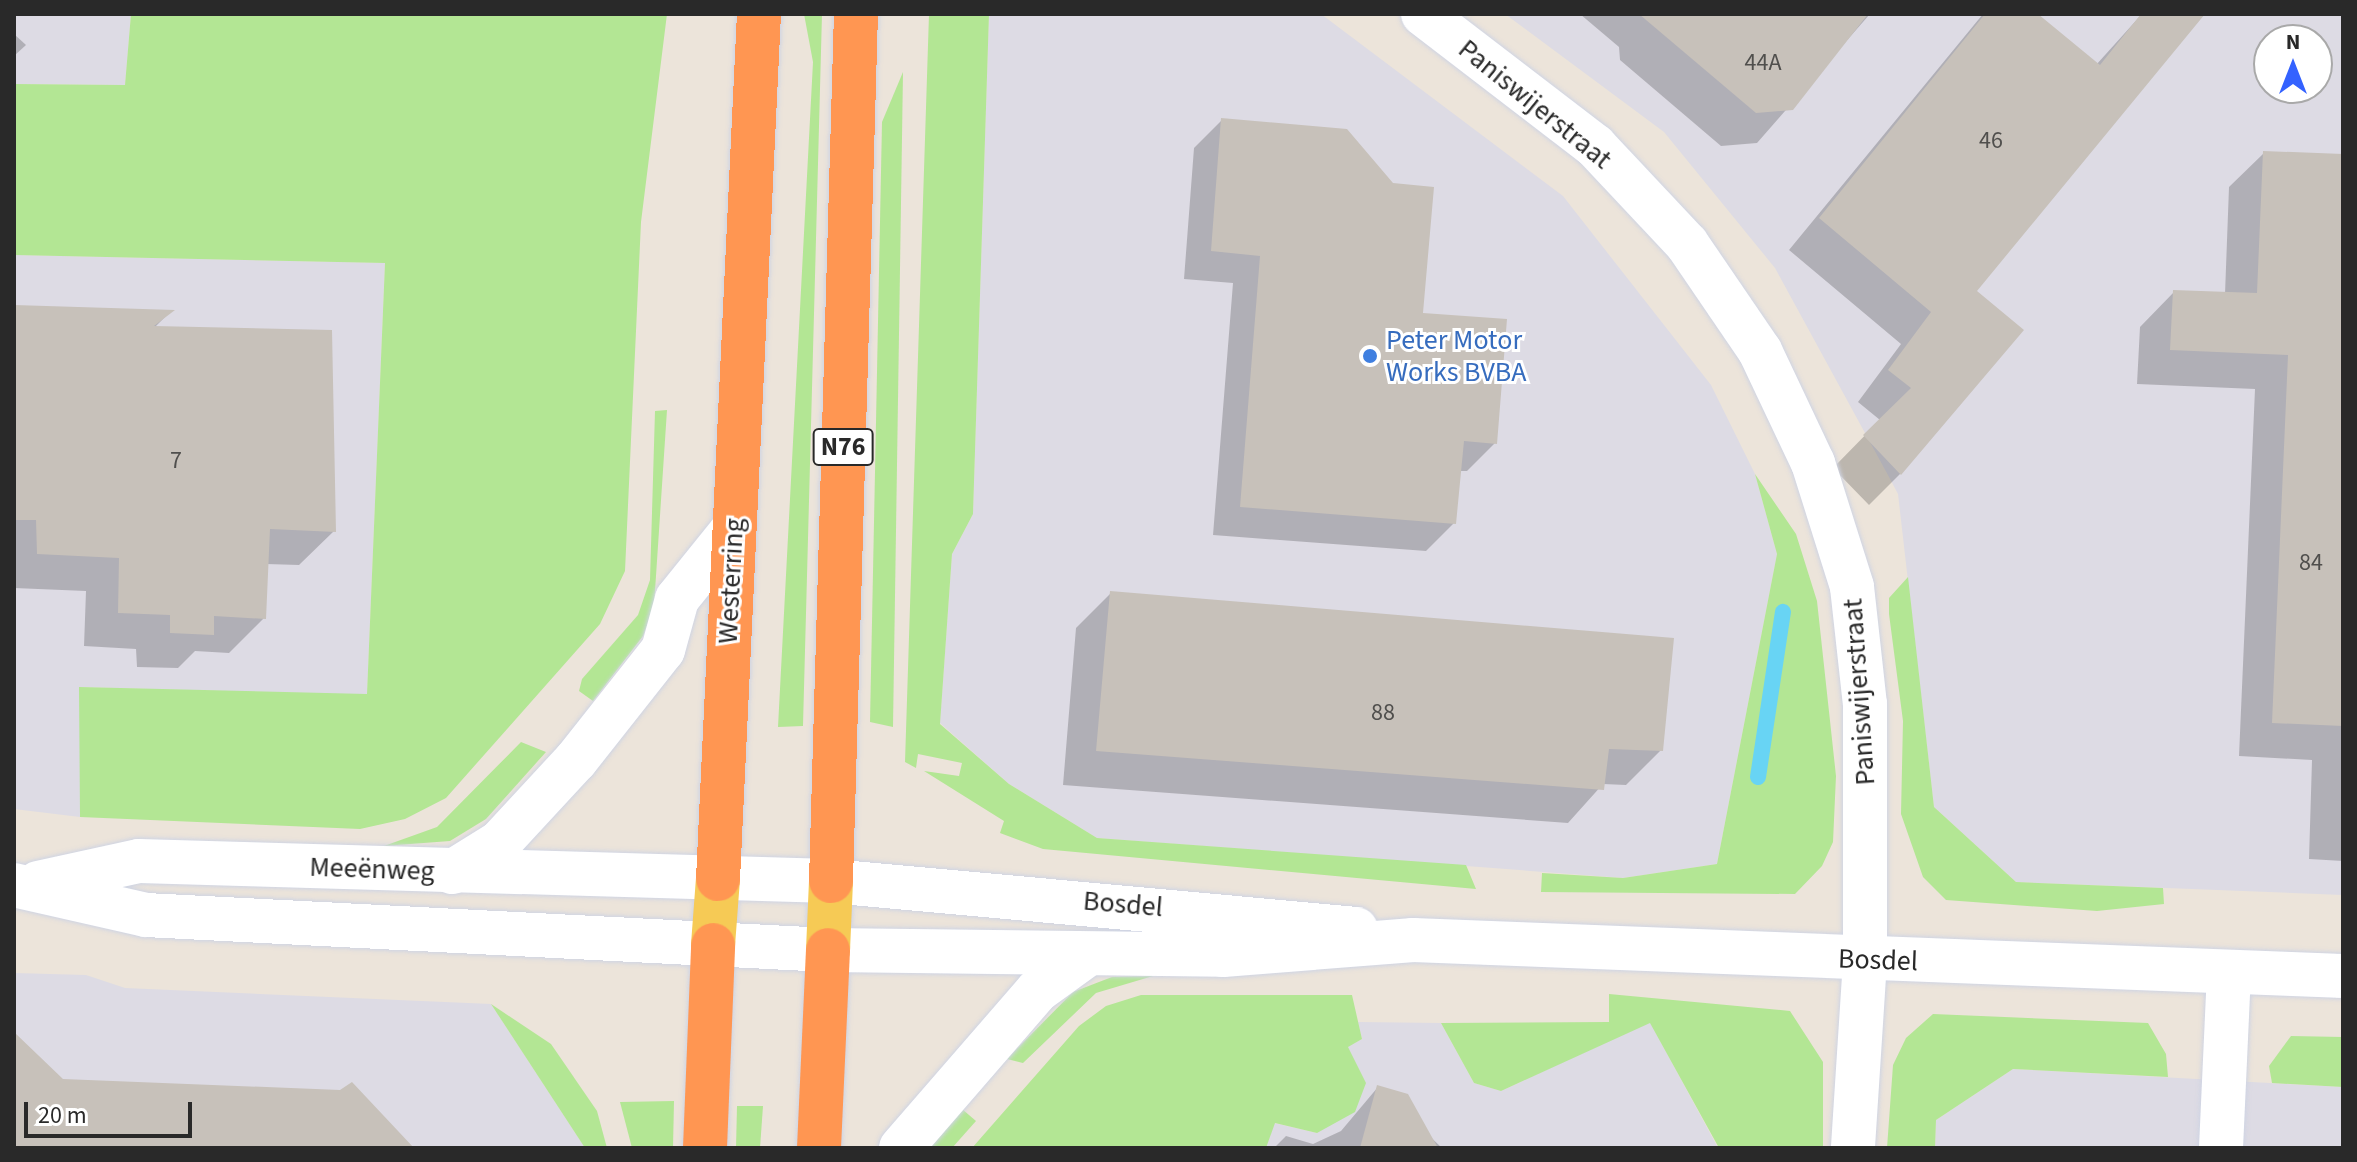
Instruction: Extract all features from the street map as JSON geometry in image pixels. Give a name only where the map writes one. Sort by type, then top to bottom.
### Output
[{"type":"highway","name":"Westerring","points":[[718,879],[759,14]]},
{"type":"highway","name":"N76","points":[[831,881],[856,14]]},
{"type":"highway","name":"Westerring","points":[[705,1148],[713,945]]},
{"type":"highway","name":"N76","points":[[819,1148],[828,950]]},
{"type":"main road","name":"Westerring","points":[[713,945],[718,879]]},
{"type":"main road","name":"N76","points":[[828,950],[831,881]]},
{"type":"street","name":"Paniswijerstraat","points":[[1423,14],[1595,146],[1687,244],[1760,351],[1813,463],[1852,587],[1865,704],[1865,961],[1853,1148]]},
{"type":"street","points":[[452,872],[500,842],[576,760],[663,650],[677,599],[734,528]]},
{"type":"street","name":"Meeënweg","points":[[21,885],[139,861],[831,881]]},
{"type":"street","name":"Bosdel","points":[[831,881],[1314,920],[1413,940]]},
{"type":"street","name":"Meeënweg","points":[[21,885],[146,915],[828,950]]},
{"type":"street","name":"Bosdel","points":[[828,950],[1084,957],[1413,940],[1865,961],[2343,976]]},
{"type":"street","points":[[901,1148],[1037,991],[1084,957]]},
{"type":"street","points":[[2221,1148],[2229,972]]},
{"type":"shaded area","points":[[14,14],[131,14],[125,85],[14,84]]},
{"type":"shaded area","points":[[989,14],[1321,14],[1563,196],[1711,385],[1755,474],[1777,554],[1717,864],[1623,878],[1097,838],[1009,784],[940,723],[952,554],[973,514]]},
{"type":"shaded area","points":[[1505,14],[2343,14],[2343,895],[2016,882],[1934,807],[1898,494],[1775,268],[1664,132]]},
{"type":"shaded area","points":[[14,255],[385,263],[367,695],[80,687],[80,817],[14,809]]},
{"type":"shaded area","points":[[14,973],[86,975],[125,988],[491,1004],[585,1148],[14,1148]]},
{"type":"shaded area","points":[[1358,1022],[1441,1023],[1474,1083],[1501,1091],[1650,1022],[1718,1148],[1266,1148],[1274,1123],[1317,1133],[1347,1047],[1362,1039]]},
{"type":"shaded area","points":[[2013,1069],[2343,1087],[2341,1148],[1935,1148],[1936,1120]]},
{"type":"green space","points":[[131,14],[667,14],[641,222],[625,571],[600,624],[446,798],[405,819],[360,829],[80,817],[79,687],[367,694],[385,263],[14,255],[14,84],[125,85]]},
{"type":"green space","points":[[804,14],[822,14],[803,726],[778,727],[813,62]]},
{"type":"green space","points":[[929,14],[989,14],[973,514],[952,554],[940,724],[1009,784],[1097,838],[1466,865],[1476,889],[1043,849],[1000,833],[1004,821],[924,771],[959,776],[962,763],[918,754],[916,768],[905,762]]},
{"type":"green space","points":[[903,72],[893,727],[870,722],[882,122]]},
{"type":"green space","points":[[667,410],[654,606],[643,636],[593,701],[579,691],[582,679],[638,615],[650,580],[655,411]]},
{"type":"green space","points":[[1755,474],[1796,534],[1817,601],[1836,776],[1833,842],[1822,866],[1795,894],[1541,892],[1542,873],[1623,878],[1717,864],[1777,554]]},
{"type":"green space","points":[[1908,577],[1934,807],[2016,882],[2163,888],[2164,904],[2097,911],[1946,900],[1923,877],[1901,814],[1903,721],[1889,614],[1889,598]]},
{"type":"green space","points":[[521,742],[546,752],[486,819],[450,841],[384,846],[437,827]]},
{"type":"green space","points":[[1153,976],[1096,993],[1023,1063],[1007,1059],[1073,992],[1112,977]]},
{"type":"green space","points":[[1609,994],[1790,1011],[1823,1062],[1823,1148],[1719,1148],[1650,1023],[1501,1091],[1474,1083],[1441,1023],[1609,1022]]},
{"type":"green space","points":[[1141,995],[1352,995],[1362,1039],[1348,1047],[1366,1083],[1355,1112],[1317,1133],[1275,1123],[1266,1148],[972,1148],[1079,1026],[1106,1006]]},
{"type":"green space","points":[[491,1004],[551,1044],[597,1111],[607,1148],[585,1148]]},
{"type":"green space","points":[[1933,1014],[2148,1023],[2166,1054],[2168,1077],[2013,1069],[1936,1120],[1935,1148],[1887,1148],[1893,1065],[1906,1038]]},
{"type":"green space","points":[[2291,1036],[2343,1037],[2343,1087],[2272,1083],[2269,1066]]},
{"type":"green space","points":[[674,1101],[673,1148],[632,1148],[620,1102]]},
{"type":"green space","points":[[737,1106],[763,1106],[760,1148],[736,1148]]},
{"type":"green space","points":[[962,1109],[976,1121],[952,1148],[930,1148]]},
{"type":"building","points":[[1639,14],[1868,14],[1793,110],[1756,113]]},
{"type":"building","points":[[1985,14],[2038,14],[2100,65],[2141,14],[2205,14],[1977,291],[2024,330],[1901,475],[1863,435],[1911,388],[1888,370],[1931,312],[1819,218]]},
{"type":"building","points":[[1221,118],[1347,129],[1393,183],[1434,187],[1423,313],[1507,319],[1497,444],[1464,441],[1456,524],[1240,507],[1260,256],[1211,251]]},
{"type":"building","points":[[2263,151],[2343,154],[2343,726],[2272,723],[2288,355],[2170,350],[2173,290],[2257,293]]},
{"type":"building","points":[[14,305],[175,310],[154,326],[332,330],[336,532],[270,529],[266,619],[214,616],[214,635],[170,633],[170,615],[118,613],[119,558],[37,554],[36,520],[14,520]]},
{"type":"building","points":[[1110,591],[1674,638],[1663,751],[1609,749],[1604,790],[1096,751]]},
{"type":"building","points":[[14,1032],[63,1079],[340,1090],[352,1082],[414,1148],[14,1148]]},
{"type":"building","points":[[1377,1085],[1408,1094],[1438,1148],[1360,1148]]},
{"type":"waterway","points":[[1758,777],[1783,612]]},
{"type":"place","name":"Peter Motor Works BVBA","points":[[1370,356]]}]
